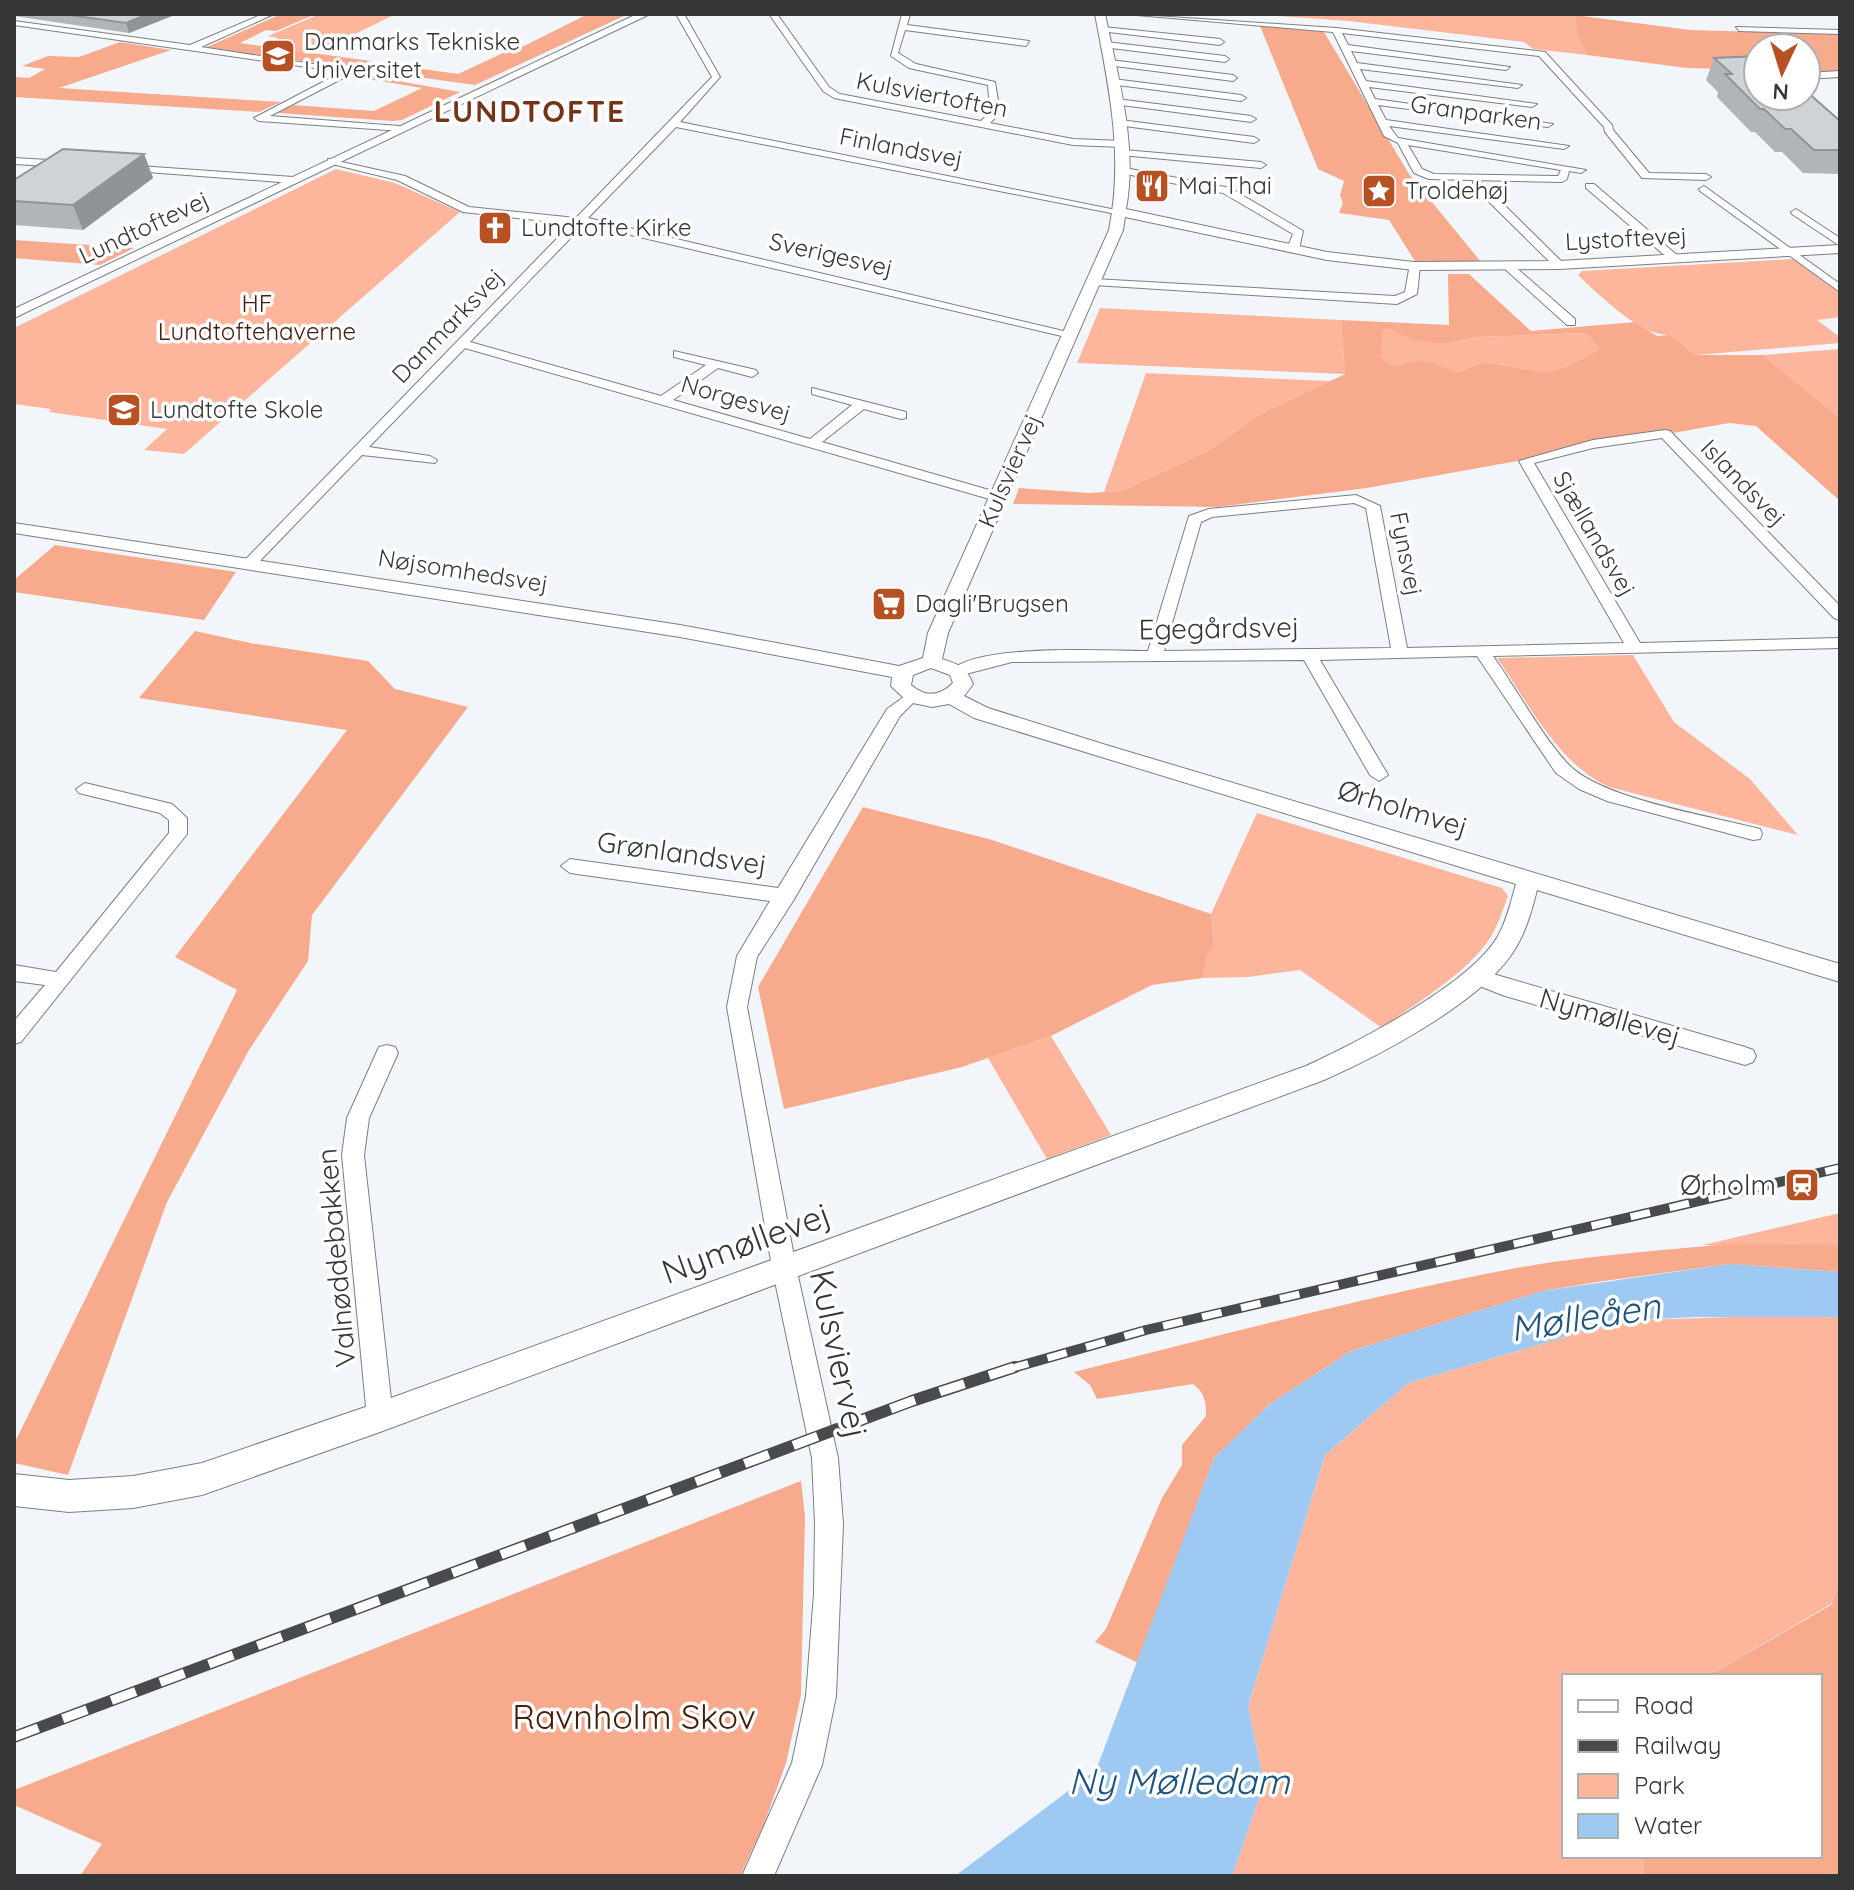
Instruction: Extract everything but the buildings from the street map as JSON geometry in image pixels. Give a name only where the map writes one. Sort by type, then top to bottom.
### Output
[{"type":"street","points":[[14,23],[190,48],[270,14]]},
{"type":"street","name":"Lundtoftevej","points":[[14,314],[645,14]]},
{"type":"street","name":"Danmarksvej","points":[[251,562],[716,77],[680,14]]},
{"type":"street","name":"Kulsviertoften","points":[[773,14],[826,89],[837,96],[1073,142],[1261,165]]},
{"type":"street","points":[[906,14],[894,54],[897,59],[911,66],[975,77],[992,84],[995,113],[981,126]]},
{"type":"street","name":"Kulsviervej","points":[[932,662],[938,633],[1094,282],[1121,212],[1124,148],[1100,14]]},
{"type":"street","points":[[1129,14],[1336,30],[1542,54],[1609,127],[1618,146],[1646,176],[1706,177]]},
{"type":"street","points":[[903,27],[1006,43],[1026,43]]},
{"type":"street","points":[[1103,29],[1220,42]]},
{"type":"street","points":[[1739,29],[1840,32]]},
{"type":"street","name":"Granparken","points":[[1336,30],[1389,136],[1403,144],[1581,170]]},
{"type":"street","points":[[1106,45],[1225,59]]},
{"type":"street","name":"Granparken","points":[[1342,47],[1506,67]]},
{"type":"street","name":"Lundtoftevej","points":[[190,48],[356,72],[259,118],[399,129]]},
{"type":"street","points":[[1110,63],[1233,78]]},
{"type":"street","name":"Granparken","points":[[1352,65],[1518,85]]},
{"type":"street","points":[[1113,82],[1241,98]]},
{"type":"street","name":"Granparken","points":[[1361,83],[1532,104]]},
{"type":"street","name":"Granparken","points":[[1371,101],[1548,124]]},
{"type":"street","points":[[1117,102],[1251,119]]},
{"type":"street","name":"Granparken","points":[[1382,122],[1564,146]]},
{"type":"street","points":[[1120,123],[1254,140]]},
{"type":"street","name":"Finlandsvej","points":[[674,124],[1121,212]]},
{"type":"street","name":"Granparken","points":[[1403,144],[1418,171],[1433,177],[1562,179],[1567,168]]},
{"type":"street","points":[[14,161],[84,166]]},
{"type":"street","name":"Sverigesvej","points":[[332,161],[401,178],[467,210],[581,221],[1070,334]]},
{"type":"street","name":"Lundtoftevej","points":[[112,167],[293,180]]},
{"type":"street","points":[[1125,171],[1226,190],[1299,233],[1293,249]]},
{"type":"street","points":[[1477,184],[1559,265]]},
{"type":"street","points":[[1590,186],[1674,258]]},
{"type":"street","points":[[1704,189],[1840,289]]},
{"type":"street","name":"Lystoftevej","points":[[1121,212],[1293,249],[1414,266],[1559,265],[1789,252],[1840,246]]},
{"type":"street","name":"Lystoftevej","points":[[1796,212],[1840,246]]},
{"type":"street","points":[[1094,282],[1397,300],[1411,294],[1414,266]]},
{"type":"street","points":[[1509,267],[1571,322]]},
{"type":"street","name":"Norgesvej","points":[[462,343],[998,497]]},
{"type":"street","points":[[678,354],[752,373]]},
{"type":"street","points":[[663,401],[715,364]]},
{"type":"street","points":[[817,391],[901,415]]},
{"type":"street","points":[[812,444],[862,404]]},
{"type":"street","name":"Islandsvej","points":[[1593,444],[1665,434],[1840,615]]},
{"type":"street","name":"Sjællandsvej","points":[[1593,444],[1526,461],[1635,648]]},
{"type":"street","points":[[359,450],[430,460]]},
{"type":"street","name":"Fynsvej","points":[[1154,657],[1194,519],[1209,513],[1356,499],[1373,506],[1400,652]]},
{"type":"street","name":"Nøjsomhedsvej","points":[[14,528],[251,562],[838,659],[903,673]]},
{"type":"street","name":"Egegårdsvej","points":[[958,671],[990,660],[1012,657],[1309,655],[1840,643]]},
{"type":"street","points":[[1482,651],[1562,769],[1585,785],[1613,797],[1753,834]]},
{"type":"street","points":[[1309,655],[1379,775]]},
{"type":"street","points":[[932,662],[958,671],[963,684],[951,697],[931,701],[912,696],[901,686],[903,673],[910,667],[932,662]]},
{"type":"street","name":"Kulsviervej","points":[[758,1876],[807,1765],[821,1696],[828,1594],[825,1458],[784,1267],[737,1007],[747,956],[786,896],[893,713],[912,696]]},
{"type":"street","name":"Ørholmvej","points":[[951,697],[981,713],[1038,731],[1840,973]]},
{"type":"street","points":[[14,1036],[178,834],[178,818],[166,808],[85,789]]},
{"type":"street","name":"Grønlandsvej","points":[[570,866],[786,896]]},
{"type":"street","name":"Nymøllevej","points":[[14,1490],[69,1496],[133,1492],[202,1479],[380,1417],[1315,1073],[1401,1032],[1476,977],[1501,951],[1516,921],[1529,878]]},
{"type":"street","points":[[14,973],[61,980]]},
{"type":"street","name":"Nymøllevej","points":[[1476,977],[1745,1056]]},
{"type":"street","name":"Valnøddebakken","points":[[380,1417],[353,1155],[358,1118],[387,1053]]},
{"type":"green space","points":[[281,14],[316,14],[276,31],[266,30],[240,43],[371,61],[356,69],[207,47]]},
{"type":"green space","points":[[320,14],[396,14],[341,40],[307,51],[262,46],[278,38],[268,36]]},
{"type":"green space","points":[[588,14],[628,14],[475,85],[375,71],[394,65],[458,74]]},
{"type":"green space","points":[[1250,14],[1579,14],[1575,15],[1577,34],[1587,55],[1533,49],[1524,42],[1349,21]]},
{"type":"green space","points":[[1575,15],[1690,30],[1765,32],[1742,32],[1742,70],[1687,68],[1587,55],[1577,34]]},
{"type":"green space","points":[[1260,26],[1324,32],[1409,174],[1481,262],[1415,261],[1389,220],[1339,213],[1343,203],[1340,195],[1344,181],[1318,169]]},
{"type":"green space","points":[[1822,34],[1840,34],[1840,72],[1822,71]]},
{"type":"green space","points":[[120,42],[171,50],[59,88],[281,102],[259,112],[14,97],[14,77],[29,78],[45,69],[22,66],[48,56],[79,57]]},
{"type":"green space","points":[[364,75],[460,92],[402,120],[278,113],[293,105],[374,111],[422,88],[362,78]]},
{"type":"green space","name":"HF Lundtoftehaverne","points":[[336,169],[395,183],[460,212],[184,454],[144,450],[167,429],[14,404],[14,328]]},
{"type":"green space","points":[[14,240],[134,248],[100,265],[14,258]]},
{"type":"green space","points":[[1793,259],[1840,293],[1840,317],[1817,320],[1840,337],[1840,343],[1696,355],[1670,335],[1659,334],[1634,322],[1578,275],[1582,271]]},
{"type":"green space","points":[[1448,274],[1469,274],[1531,331],[1635,322],[1657,336],[1670,335],[1696,355],[1763,355],[1840,418],[1840,501],[1756,426],[1729,423],[1367,488],[1218,507],[1013,504],[1019,488],[1089,493],[1121,491],[1206,452],[1264,412],[1345,374],[1341,320],[1449,325]],"holes":[[[1392,329],[1422,341],[1456,342],[1477,337],[1587,333],[1599,349],[1556,370],[1537,371],[1483,363],[1457,372],[1424,361],[1399,365],[1386,361],[1381,356],[1383,330]]]},
{"type":"green space","points":[[1100,308],[1341,320],[1345,374],[1077,363]]},
{"type":"green space","points":[[1392,329],[1411,338],[1445,342],[1477,337],[1588,333],[1599,349],[1556,370],[1529,370],[1492,363],[1457,372],[1424,361],[1391,365],[1381,356],[1383,330]]},
{"type":"green space","points":[[1840,349],[1840,418],[1763,355]]},
{"type":"green space","points":[[1146,373],[1330,381],[1264,412],[1206,452],[1121,491],[1104,492]]},
{"type":"green space","points":[[55,545],[236,572],[204,620],[14,592],[14,580]]},
{"type":"green space","points":[[195,631],[250,643],[368,661],[395,689],[468,707],[312,915],[308,961],[249,1050],[167,1202],[68,1475],[14,1463],[14,1444],[237,990],[175,957],[347,730],[139,698]]},
{"type":"green space","points":[[1633,655],[1674,722],[1750,779],[1798,835],[1609,787],[1574,763],[1559,748],[1497,658]]},
{"type":"green space","points":[[863,807],[989,839],[1211,914],[1214,945],[1207,955],[1203,978],[1152,985],[1051,1036],[962,1067],[784,1109],[758,987]]},
{"type":"green space","points":[[1257,813],[1502,888],[1508,896],[1494,930],[1477,954],[1438,988],[1382,1028],[1300,970],[1248,977],[1203,978],[1207,955],[1214,945],[1211,914]]},
{"type":"green space","points":[[1051,1036],[1111,1135],[1047,1159],[988,1058]]},
{"type":"green space","points":[[1840,1213],[1840,1245],[1703,1245]]},
{"type":"green space","points":[[1726,1244],[1840,1245],[1840,1272],[1730,1264],[1542,1291],[1351,1351],[1270,1404],[1214,1458],[1138,1663],[1095,1642],[1106,1629],[1162,1498],[1182,1465],[1182,1445],[1206,1416],[1206,1406],[1202,1394],[1193,1384],[1097,1399],[1090,1385],[1074,1372],[1297,1316],[1522,1267]]},
{"type":"green space","points":[[1795,1315],[1840,1317],[1840,1580],[1831,1604],[1711,1674],[1562,1674],[1562,1858],[1644,1858],[1643,1876],[1232,1876],[1264,1784],[1248,1706],[1325,1455],[1408,1383],[1582,1332],[1640,1320]]},
{"type":"green space","name":"Ravnholm Skov","points":[[801,1481],[805,1516],[801,1695],[786,1763],[764,1824],[740,1876],[80,1876],[102,1844],[14,1805],[14,1790]]},
{"type":"green space","points":[[1840,1580],[1840,1876],[1643,1876],[1644,1858],[1822,1858],[1822,1674],[1711,1674],[1831,1605]]},
{"type":"water","name":"Ny Mølledam","points":[[1730,1264],[1840,1272],[1840,1317],[1640,1320],[1582,1332],[1408,1383],[1325,1455],[1248,1706],[1264,1784],[1232,1876],[955,1876],[1096,1770],[1214,1458],[1270,1404],[1351,1351],[1542,1291]]},
{"type":"railway","points":[[1009,1369],[1146,1330],[1840,1168]]},
{"type":"railway","points":[[14,1737],[912,1401],[1015,1367]]},
{"type":"place","name":"Danmarks Tekniske Universitet","points":[[278,56]]},
{"type":"place","name":"Mai Thai","points":[[1152,186]]},
{"type":"place","name":"Troldehøj","points":[[1379,191]]},
{"type":"place","name":"Lundtofte Kirke","points":[[495,228]]},
{"type":"place","name":"Lundtofte Skole","points":[[124,410]]},
{"type":"place","name":"Dagli'Brugsen","points":[[889,604]]},
{"type":"place","name":"Ørholm","points":[[1802,1185]]},
{"type":"district","name":"LUNDTOFTE","points":[[530,112]]},
{"type":"water label","name":"Mølleåen","points":[[1585,1317]]}]
